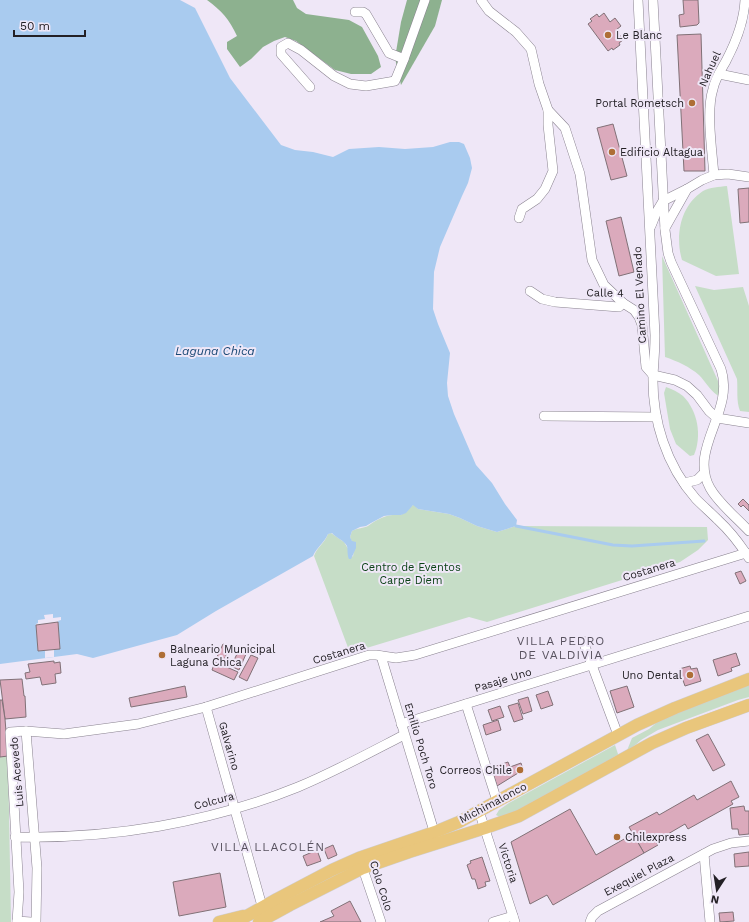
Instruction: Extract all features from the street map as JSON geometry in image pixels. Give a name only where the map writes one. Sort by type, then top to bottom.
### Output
[{"type":"main road","name":"Michimalonco","points":[[436,837],[479,811],[618,735],[675,708],[749,679]]},
{"type":"main road","name":"Michimalonco","points":[[236,922],[262,906],[332,870],[361,863],[436,837],[485,828],[530,811],[666,736],[749,705]]},
{"type":"main road","name":"Michimalonco","points":[[262,921],[361,863]]},
{"type":"main road","points":[[219,922],[246,916]]},
{"type":"street","points":[[310,88],[281,54],[281,47],[284,44],[288,44],[301,50],[334,76],[350,84],[366,86],[395,81],[425,0]]},
{"type":"street","points":[[481,0],[489,11],[516,32],[531,50],[539,84],[548,110],[552,171],[545,189],[537,198],[522,209],[519,218]]},
{"type":"street","name":"Camino El Venado","points":[[638,0],[655,335],[653,375],[656,417],[666,450],[684,483],[697,500],[729,532],[748,556]]},
{"type":"street","points":[[653,0],[663,201],[668,253],[723,374],[724,392],[706,450],[704,473],[718,499],[749,531]]},
{"type":"street","name":"Nahuel","points":[[714,175],[710,104],[712,90],[737,36],[743,15],[745,0]]},
{"type":"street","points":[[355,12],[363,12],[366,14],[389,54],[404,59]]},
{"type":"street","points":[[719,74],[749,80]]},
{"type":"street","points":[[548,110],[565,128],[580,174],[592,260],[604,285],[623,303]]},
{"type":"street","points":[[650,233],[654,218],[663,201],[714,175],[728,174],[749,177]]},
{"type":"street","points":[[665,230],[687,189]]},
{"type":"street","name":"Calle 4","points":[[530,290],[542,299],[555,302],[619,307],[623,303],[634,310],[642,325],[646,367],[653,375]]},
{"type":"street","points":[[653,375],[675,380],[687,386],[717,418],[749,423]]},
{"type":"street","points":[[544,416],[656,417]]},
{"type":"street","points":[[684,483],[697,480],[704,473]]},
{"type":"street","name":"Costanera","points":[[26,731],[64,734],[138,724],[206,707],[369,655],[396,658],[415,655],[748,556]]},
{"type":"street","name":"Pasaje Uno","points":[[401,724],[749,616]]},
{"type":"street","points":[[583,641],[618,735]]},
{"type":"street","name":"Emilio Poch Toro","points":[[382,656],[404,735],[436,837]]},
{"type":"street","points":[[466,704],[497,801]]},
{"type":"street","name":"Galvarino","points":[[206,707],[262,906]]},
{"type":"street","name":"Luis Acevedo","points":[[17,921],[19,892],[10,732],[26,731],[38,882],[36,922]]},
{"type":"street","name":"Colcura","points":[[15,837],[96,834],[149,828],[234,808],[276,795],[324,776],[404,735]]},
{"type":"street","name":"Victoria","points":[[479,811],[514,919]]},
{"type":"street","name":"Exequiel Plaza","points":[[590,922],[592,917],[598,911],[704,854],[723,845],[749,841]]},
{"type":"street","points":[[704,854],[710,922]]},
{"type":"street","name":"Colo Colo","points":[[361,863],[381,922]]},
{"type":"street","points":[[493,922],[514,919]]},
{"type":"street","points":[[17,921],[31,922]]},
{"type":"green space","points":[[207,0],[293,0],[297,8],[306,14],[349,20],[362,27],[378,56],[381,67],[371,74],[351,74],[335,70],[296,41],[285,37],[263,47],[240,67],[227,49],[227,42],[237,36],[225,16]]},
{"type":"green space","points":[[407,0],[442,0],[435,26],[401,85],[395,58],[401,22]]},
{"type":"green space","points":[[727,186],[739,274],[716,276],[682,260],[679,241],[681,222],[684,213],[695,197],[703,191],[715,187]]},
{"type":"green space","points":[[662,256],[718,381],[721,397],[712,391],[702,378],[695,372],[683,364],[665,357]]},
{"type":"green space","points":[[695,286],[714,290],[743,287],[749,306],[749,412],[740,411],[737,379]]},
{"type":"green space","points":[[666,387],[683,396],[688,402],[695,416],[698,440],[694,455],[690,456],[676,444],[670,429],[664,393]]},
{"type":"green space","name":"Centro de Eventos Carpe Diem","points":[[414,504],[418,509],[449,514],[477,526],[497,532],[516,526],[707,527],[708,540],[698,550],[680,562],[487,622],[469,617],[350,653],[314,556],[315,553],[328,534],[331,533],[344,542],[353,557],[353,547],[350,537],[352,531],[368,526],[383,517],[401,515]]},
{"type":"green space","points":[[749,684],[749,697],[658,730],[641,740],[626,753],[632,738],[649,729],[660,720]]},
{"type":"green space","points":[[0,720],[8,756],[11,922],[0,922]]},
{"type":"green space","points":[[615,745],[619,757],[522,810],[500,817],[496,815],[499,810],[509,803]]},
{"type":"water","name":"Laguna Chica","points":[[0,0],[180,0],[195,8],[230,78],[281,145],[295,150],[313,152],[333,157],[349,149],[379,147],[405,149],[433,147],[450,142],[459,142],[464,144],[470,158],[472,168],[468,183],[440,247],[434,272],[433,309],[450,353],[447,383],[448,396],[454,414],[476,465],[492,483],[517,520],[516,526],[497,532],[477,526],[449,514],[418,509],[413,505],[406,513],[401,515],[384,516],[366,526],[352,531],[350,537],[352,541],[356,542],[356,548],[351,559],[348,557],[346,544],[332,533],[328,534],[313,556],[177,635],[93,658],[77,654],[0,664]]},
{"type":"pier","points":[[53,614],[53,618],[61,617],[61,620],[58,621],[60,649],[54,649],[54,657],[45,658],[45,651],[38,651],[36,624],[38,623],[38,620],[45,619],[44,615]]},
{"type":"building","points":[[683,0],[698,0],[699,23],[697,25],[680,27],[679,15],[684,14]]},
{"type":"building","name":"Le Blanc","points":[[604,13],[610,22],[615,18],[621,26],[616,30],[623,40],[619,43],[620,45],[613,50],[612,48],[608,51],[588,24],[592,21],[590,19],[597,14],[599,17]]},
{"type":"building","name":"Portal Rometsch","points":[[701,34],[705,171],[684,171],[677,35]]},
{"type":"building","name":"Edificio Altagua","points":[[613,124],[627,176],[611,180],[597,128]]},
{"type":"building","points":[[749,188],[749,222],[740,223],[738,189]]},
{"type":"building","points":[[621,217],[634,272],[619,276],[606,221]]},
{"type":"building","points":[[743,499],[749,505],[749,511],[743,505],[741,507],[738,504]]},
{"type":"building","points":[[741,571],[746,581],[740,584],[735,573]]},
{"type":"building","points":[[58,622],[60,649],[38,651],[36,625]]},
{"type":"building","points":[[223,644],[230,647],[223,662],[216,659]]},
{"type":"building","points":[[239,650],[246,654],[239,670],[231,666]]},
{"type":"building","points":[[736,653],[740,665],[731,668],[732,671],[718,676],[713,660]]},
{"type":"building","points":[[251,655],[258,658],[247,681],[239,677]]},
{"type":"building","points":[[54,661],[54,663],[60,662],[61,673],[55,674],[56,683],[42,685],[40,677],[26,679],[25,673],[30,672],[28,664]]},
{"type":"building","points":[[215,662],[238,672],[234,680],[212,670]]},
{"type":"building","name":"Uno Dental","points":[[690,666],[691,669],[697,668],[701,681],[685,686],[679,669]]},
{"type":"building","points":[[22,679],[25,696],[26,717],[5,719],[0,680]]},
{"type":"building","points":[[185,686],[187,697],[131,707],[129,698]]},
{"type":"building","points":[[627,686],[634,707],[617,713],[610,691]]},
{"type":"building","points":[[548,691],[553,705],[541,709],[536,695]]},
{"type":"building","points":[[528,697],[532,711],[523,714],[518,700]]},
{"type":"building","points":[[0,700],[2,700],[5,719],[8,756],[0,757]]},
{"type":"building","points":[[518,703],[523,719],[514,722],[508,706]]},
{"type":"building","points":[[500,706],[504,717],[492,721],[488,710]]},
{"type":"building","points":[[498,720],[501,730],[486,735],[483,725]]},
{"type":"building","points":[[708,734],[725,765],[713,771],[696,740]]},
{"type":"building","points":[[508,762],[510,767],[521,763],[523,770],[497,786],[493,773],[496,772],[494,767]]},
{"type":"building","points":[[731,781],[739,797],[731,801],[733,804],[688,829],[685,824],[656,841],[658,845],[644,853],[629,827],[657,812],[659,815],[694,795],[697,800]]},
{"type":"building","points":[[744,806],[745,811],[749,811],[749,834],[739,835],[738,829],[732,829],[730,808]]},
{"type":"building","points":[[570,809],[596,855],[633,834],[644,853],[553,905],[547,895],[530,904],[511,842]]},
{"type":"building","points":[[333,845],[337,855],[328,859],[324,849]]},
{"type":"building","points":[[317,850],[321,861],[307,866],[303,856]]},
{"type":"building","points":[[749,852],[749,866],[735,867],[734,854]]},
{"type":"building","points":[[482,857],[490,881],[485,882],[486,886],[478,889],[475,879],[472,879],[467,865],[471,863],[470,861]]},
{"type":"building","points":[[220,873],[226,907],[179,916],[173,882]]},
{"type":"building","points":[[350,901],[361,922],[320,922],[334,916],[331,911]]},
{"type":"building","points":[[733,912],[734,921],[720,922],[719,913]]},
{"type":"waterway","points":[[516,526],[613,545],[632,546],[704,541]]},
{"type":"place","name":"Le Blanc","points":[[608,35]]},
{"type":"place","name":"Portal Rometsch","points":[[692,103]]},
{"type":"place","name":"Edificio Altagua","points":[[612,152]]},
{"type":"place","name":"Balneario Municipal Laguna Chica","points":[[162,655]]},
{"type":"place","name":"Uno Dental","points":[[690,675]]},
{"type":"place","name":"Correos Chile","points":[[520,770]]},
{"type":"place","name":"Chilexpress","points":[[617,837]]},
{"type":"district","name":"VILLA PEDRO DE VALDIVIA","points":[[561,648]]},
{"type":"district","name":"VILLA LLACOLÉN","points":[[268,847]]}]
